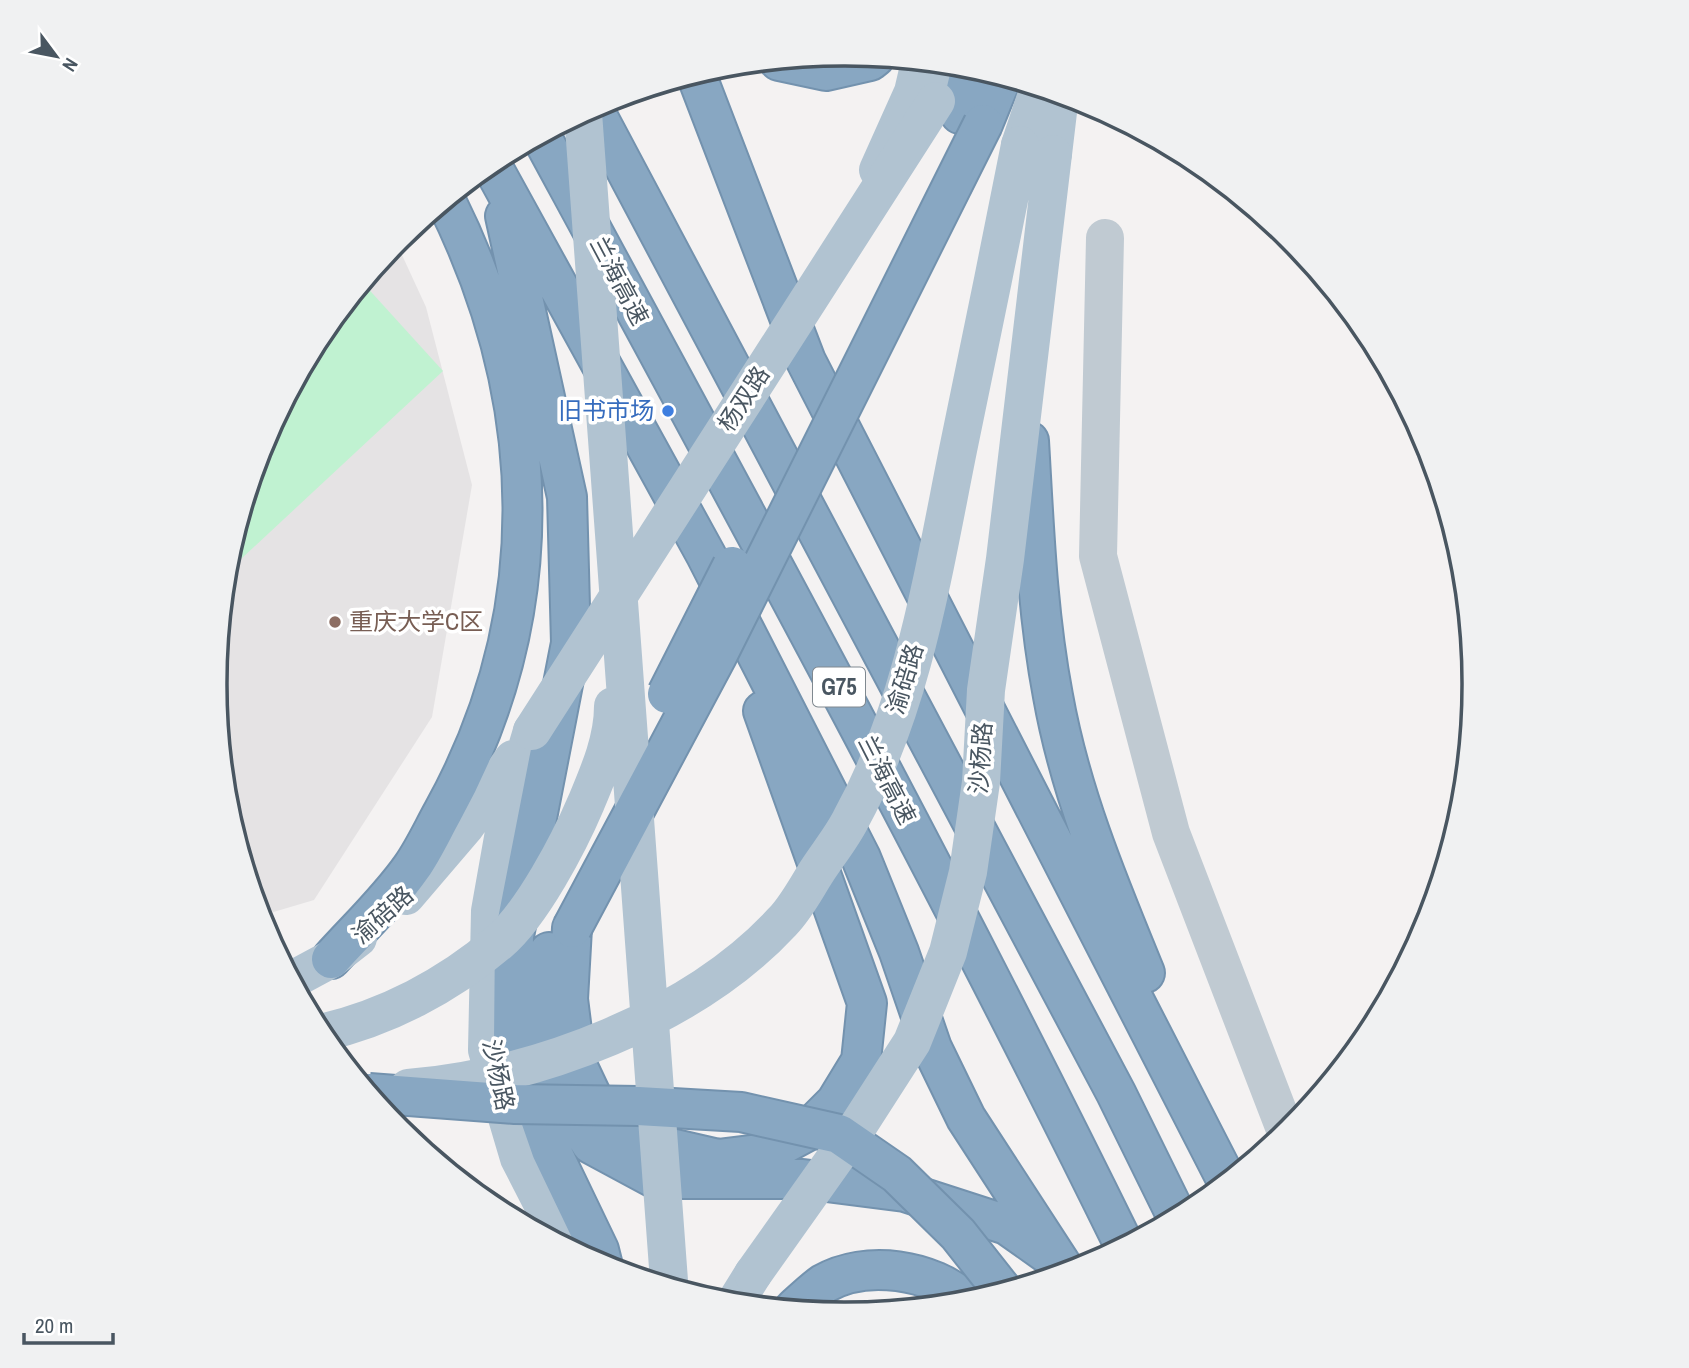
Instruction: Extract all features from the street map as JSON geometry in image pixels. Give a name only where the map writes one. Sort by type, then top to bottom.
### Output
[{"type":"highway","points":[[810,68],[826,71],[847,66]]},
{"type":"highway","points":[[968,79],[960,113],[563,923],[541,1009],[551,1080],[591,1144],[656,1179],[803,1179],[905,1192],[1007,1225],[1058,1263]]},
{"type":"highway","points":[[960,113],[993,85]]},
{"type":"highway","points":[[702,91],[806,360],[1223,1171]]},
{"type":"highway","name":"G75","points":[[598,118],[1090,1044],[1172,1207]]},
{"type":"highway","name":"兰海高速","points":[[545,144],[843,695],[1120,1237]]},
{"type":"highway","points":[[496,175],[706,555],[862,858],[899,952],[932,1048],[966,1118],[1060,1262]]},
{"type":"highway","points":[[495,176],[567,497],[571,643],[514,936],[513,1041],[551,1150],[599,1250]]},
{"type":"highway","points":[[331,959],[412,868],[458,784],[495,697],[517,605],[525,510],[515,413],[491,313],[450,210]]},
{"type":"highway","points":[[1025,375],[1037,568],[1053,696],[1088,832],[1224,1171]]},
{"type":"highway","points":[[563,923],[576,1063],[602,1118],[640,1141],[718,1159],[767,1153],[806,1132],[836,1102],[861,1061],[867,1003],[706,555]]},
{"type":"highway","points":[[382,1093],[516,1104],[638,1105],[741,1112],[839,1134],[897,1174],[958,1234],[996,1282]]},
{"type":"highway","points":[[805,1300],[824,1284],[861,1272],[898,1271],[929,1278],[951,1292]]},
{"type":"main road","points":[[846,240],[913,92],[918,71]]},
{"type":"main road","name":"杨双路","points":[[532,731],[846,240],[960,113],[952,76]]},
{"type":"main road","name":"渝碚路","points":[[380,1091],[440,1085],[506,1070],[579,1048],[686,999],[732,968],[784,921],[851,819],[888,736],[924,620],[1037,149],[1039,98]]},
{"type":"main road","points":[[1037,149],[1056,104]]},
{"type":"main road","points":[[584,124],[668,1275]]},
{"type":"main road","name":"沙杨路","points":[[744,1289],[858,1126],[912,1042],[948,952],[968,872],[981,782],[986,690],[1006,559],[1025,375],[1037,149]]},
{"type":"main road","points":[[333,1030],[365,1023],[432,990],[501,941],[545,884],[578,823],[604,761],[613,718],[617,564]]},
{"type":"main road","name":"渝碚路","points":[[301,975],[331,959],[388,914],[425,876],[465,827],[532,731]]},
{"type":"main road","name":"沙杨路","points":[[532,731],[507,815],[490,911],[487,1049],[519,1158],[556,1230]]},
{"type":"lane","points":[[1105,237],[1098,556],[1171,833],[1282,1120]]},
{"type":"shaded area","name":"重庆大学C区","points":[[402,254],[426,307],[472,485],[432,717],[314,900],[271,913],[248,844],[232,765],[228,724],[228,644],[232,603],[248,524],[274,448],[291,411],[331,341],[380,277]]},
{"type":"green space","points":[[369,290],[443,371],[240,560],[260,486],[291,411],[331,341]]},
{"type":"place","name":"旧书市场","points":[[668,411]]},
{"type":"place","name":"重庆大学C区","points":[[335,622]]}]
